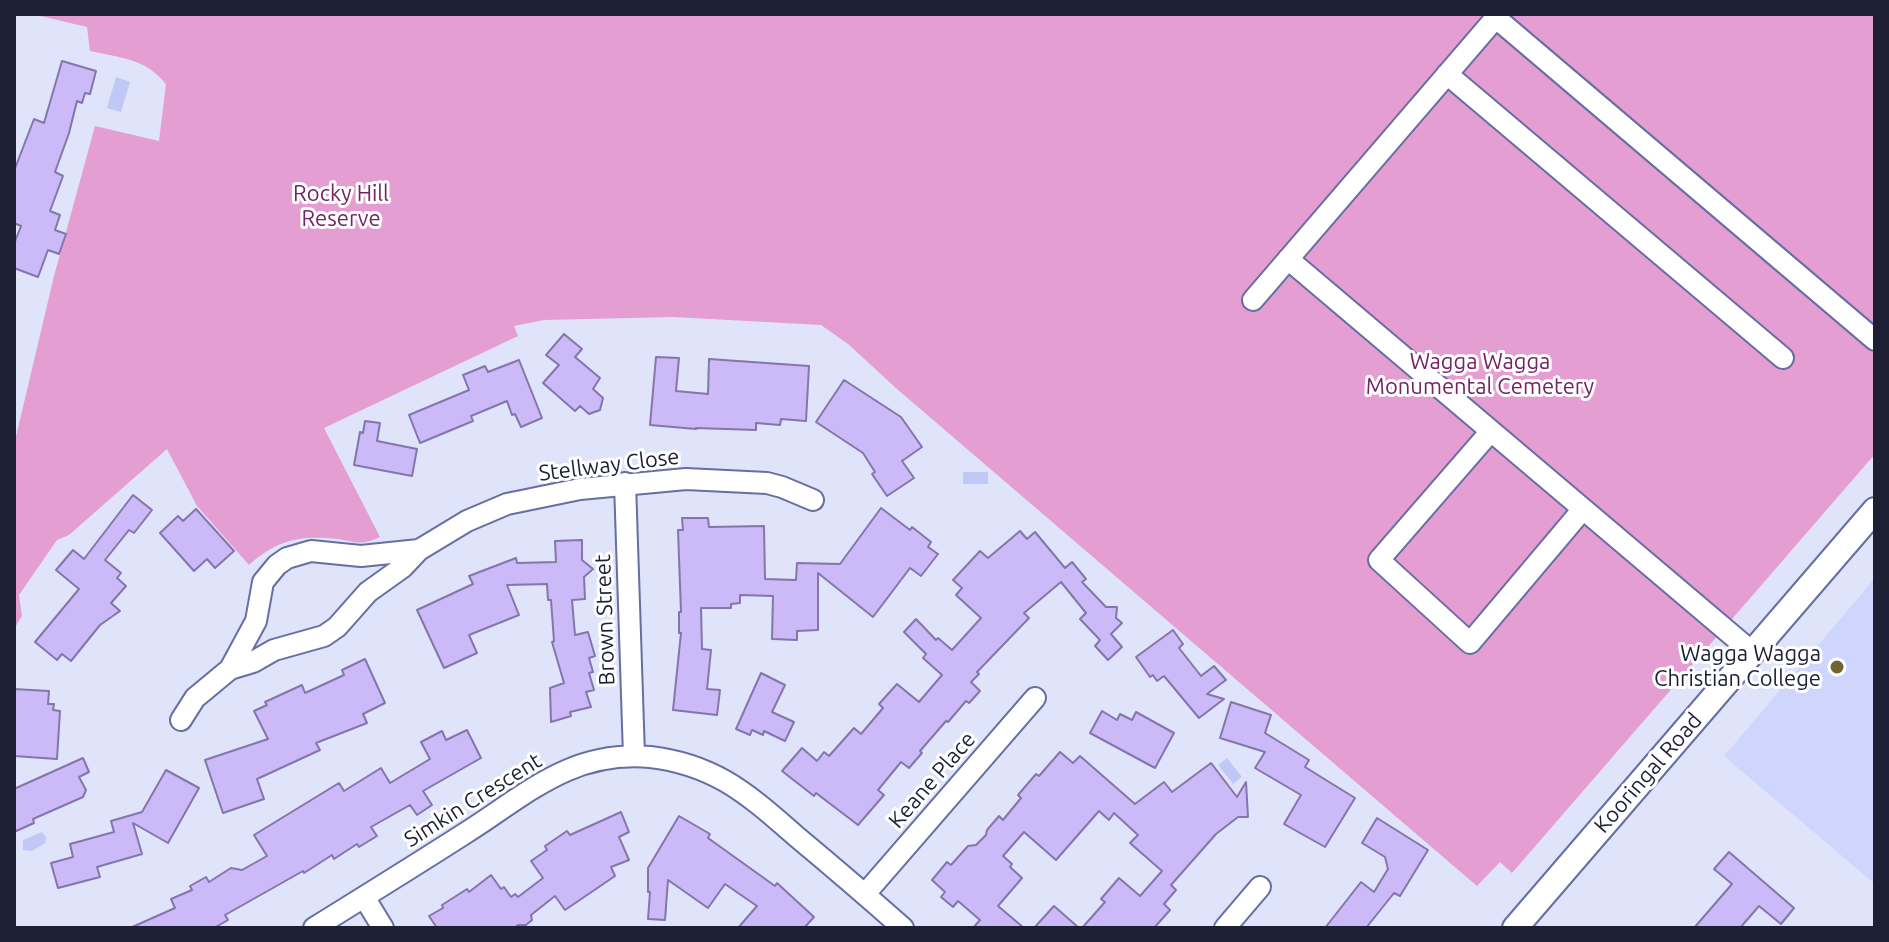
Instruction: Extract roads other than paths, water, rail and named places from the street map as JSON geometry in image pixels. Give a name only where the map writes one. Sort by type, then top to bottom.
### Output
[{"type":"main road","name":"Kooringal Road","points":[[1515,928],[1875,510]]},
{"type":"street","points":[[1253,300],[1497,16],[1875,340]]},
{"type":"street","points":[[1447,74],[1783,358]]},
{"type":"street","points":[[1288,259],[1752,652]]},
{"type":"street","points":[[1491,431],[1379,560],[1470,643],[1583,509]]},
{"type":"street","name":"Stellway Close","points":[[230,669],[253,662],[274,650],[311,641],[337,627],[368,592],[403,567],[419,550],[467,521],[507,504],[580,489],[686,479],[754,481],[782,487],[813,500]]},
{"type":"street","name":"Brown Street","points":[[625,483],[634,756]]},
{"type":"street","name":"Stellway Close","points":[[181,720],[195,698],[230,669],[256,621],[263,582],[277,565],[287,558],[311,551],[361,556],[419,550]]},
{"type":"street","name":"Keane Place","points":[[865,894],[1035,698]]},
{"type":"street","name":"Simkin Crescent","points":[[314,928],[534,787],[562,772],[610,757],[634,756],[694,766],[724,780],[753,799],[903,928]]},
{"type":"street","points":[[1225,928],[1260,887]]},
{"type":"street","points":[[364,897],[383,928]]},
{"type":"place","name":"Wagga Wagga Christian College","points":[[1837,667]]},
{"type":"park label","name":"Rocky Hill Reserve","points":[[341,206]]},
{"type":"park label","name":"Wagga Wagga Monumental Cemetery","points":[[1480,374]]}]
